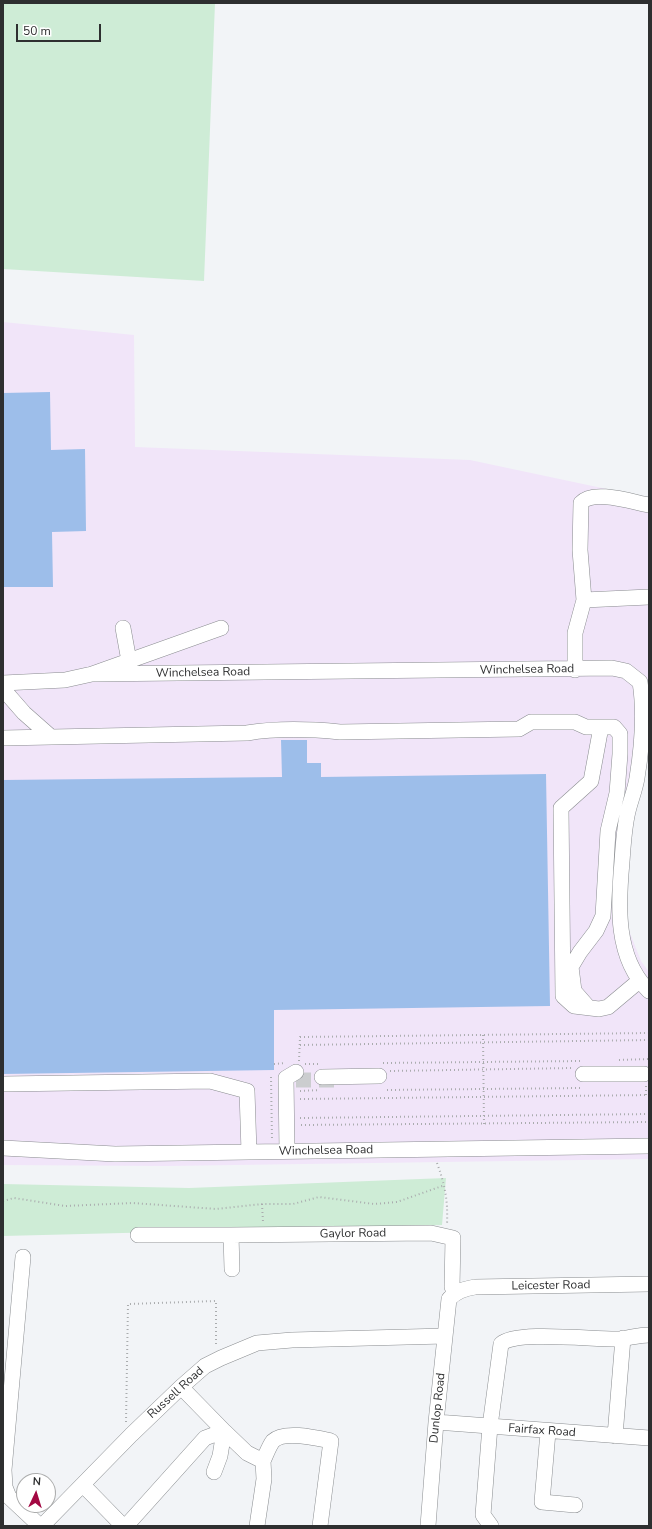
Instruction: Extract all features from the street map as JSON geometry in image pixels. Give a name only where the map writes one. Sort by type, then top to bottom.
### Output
[{"type":"street","points":[[575,670],[575,633],[584,600],[580,550],[581,503],[585,499],[594,496],[649,505]]},
{"type":"street","points":[[584,600],[649,597]]},
{"type":"street","points":[[123,628],[129,661]]},
{"type":"street","points":[[3,683],[65,680],[92,674],[221,628]]},
{"type":"street","name":"Winchelsea Road","points":[[92,674],[575,670],[612,668],[626,671],[640,682],[643,700],[637,780],[625,825],[619,894],[619,915],[627,955],[644,986]]},
{"type":"street","points":[[3,689],[24,713],[50,736]]},
{"type":"street","points":[[3,738],[247,733],[268,730],[347,732],[519,729],[531,722],[575,722],[586,727],[614,727],[620,734],[620,754],[617,792],[608,832],[603,916],[596,931],[571,967],[574,991],[588,1007]]},
{"type":"street","points":[[601,727],[591,781],[561,808],[563,996],[574,1006],[599,1009],[608,1007],[622,997],[644,986]]},
{"type":"street","points":[[622,997],[625,988],[627,955]]},
{"type":"street","points":[[323,1070],[381,1070]]},
{"type":"street","points":[[581,1073],[644,1074]]},
{"type":"street","points":[[3,1084],[210,1081],[228,1085],[247,1091],[249,1152]]},
{"type":"street","points":[[287,1151],[295,1085]]},
{"type":"street","name":"Winchelsea Road","points":[[3,1148],[99,1153],[272,1152],[649,1146]]},
{"type":"street","name":"Gaylor Road","points":[[138,1235],[431,1233],[453,1238]]},
{"type":"street","points":[[231,1235],[232,1269]]},
{"type":"street","points":[[453,1238],[452,1287],[455,1293]]},
{"type":"street","points":[[23,1257],[14,1346],[4,1470],[4,1487],[9,1497],[41,1526]]},
{"type":"street","name":"Leicester Road","points":[[455,1293],[463,1289],[475,1287],[649,1284]]},
{"type":"street","name":"Dunlop Road","points":[[428,1526],[436,1422],[446,1336],[448,1299],[455,1293]]},
{"type":"street","points":[[491,1526],[483,1515],[490,1426],[501,1344],[504,1341],[522,1337],[623,1338],[649,1335]]},
{"type":"street","name":"Russell Road","points":[[41,1526],[181,1387],[205,1366],[221,1358],[257,1343],[292,1340],[446,1336]]},
{"type":"street","points":[[614,1436],[623,1338]]},
{"type":"street","points":[[181,1387],[247,1453],[263,1460]]},
{"type":"street","name":"Fairfax Road","points":[[436,1422],[548,1432],[649,1438]]},
{"type":"street","points":[[214,1472],[220,1456],[224,1431]]},
{"type":"street","points":[[83,1485],[119,1524],[205,1438],[224,1431]]},
{"type":"street","points":[[548,1432],[542,1502],[575,1504]]},
{"type":"street","points":[[258,1526],[264,1479],[263,1460],[273,1441],[282,1435],[309,1437],[331,1441],[320,1526]]},
{"type":"path","points":[[295,1085],[300,1037],[649,1033]]},
{"type":"path","points":[[483,1035],[484,1124]]},
{"type":"path","points":[[300,1045],[649,1040]]},
{"type":"path","points":[[614,1060],[649,1059]]},
{"type":"path","points":[[381,1070],[483,1062],[581,1073]]},
{"type":"path","points":[[381,1070],[483,1069],[581,1073]]},
{"type":"path","points":[[295,1085],[323,1070]]},
{"type":"path","points":[[387,1090],[483,1089],[581,1073]]},
{"type":"path","points":[[271,1077],[272,1152]]},
{"type":"path","points":[[295,1085],[484,1097],[649,1095]]},
{"type":"path","points":[[300,1112],[301,1126],[649,1122]]},
{"type":"path","points":[[300,1118],[649,1114]]},
{"type":"path","points":[[436,1162],[445,1185],[448,1203],[447,1228],[453,1238]]},
{"type":"path","points":[[3,1201],[14,1198],[65,1206],[133,1203],[216,1209],[262,1204],[293,1204],[319,1197],[374,1204],[397,1202],[445,1185]]},
{"type":"path","points":[[262,1204],[264,1235]]},
{"type":"path","points":[[131,1435],[126,1428],[128,1304],[216,1301],[216,1351],[221,1358]]},
{"type":"shaded area","points":[[3,322],[134,335],[135,447],[470,460],[649,498],[649,701],[631,815],[624,885],[628,928],[641,961],[649,972],[649,1159],[167,1166],[3,1165]]},
{"type":"green space","points":[[3,3],[215,3],[204,281],[3,269]]},
{"type":"green space","points":[[446,1178],[442,1225],[3,1236],[3,1184],[189,1188]]},
{"type":"building","points":[[50,392],[51,450],[85,449],[86,531],[52,532],[53,587],[3,587],[3,393]]},
{"type":"building","points":[[281,740],[307,740],[307,763],[321,763],[321,777],[546,774],[550,1006],[274,1010],[274,1070],[3,1074],[3,780],[282,777]]},
{"type":"tunnel","points":[[296,1080],[335,1080]]}]
